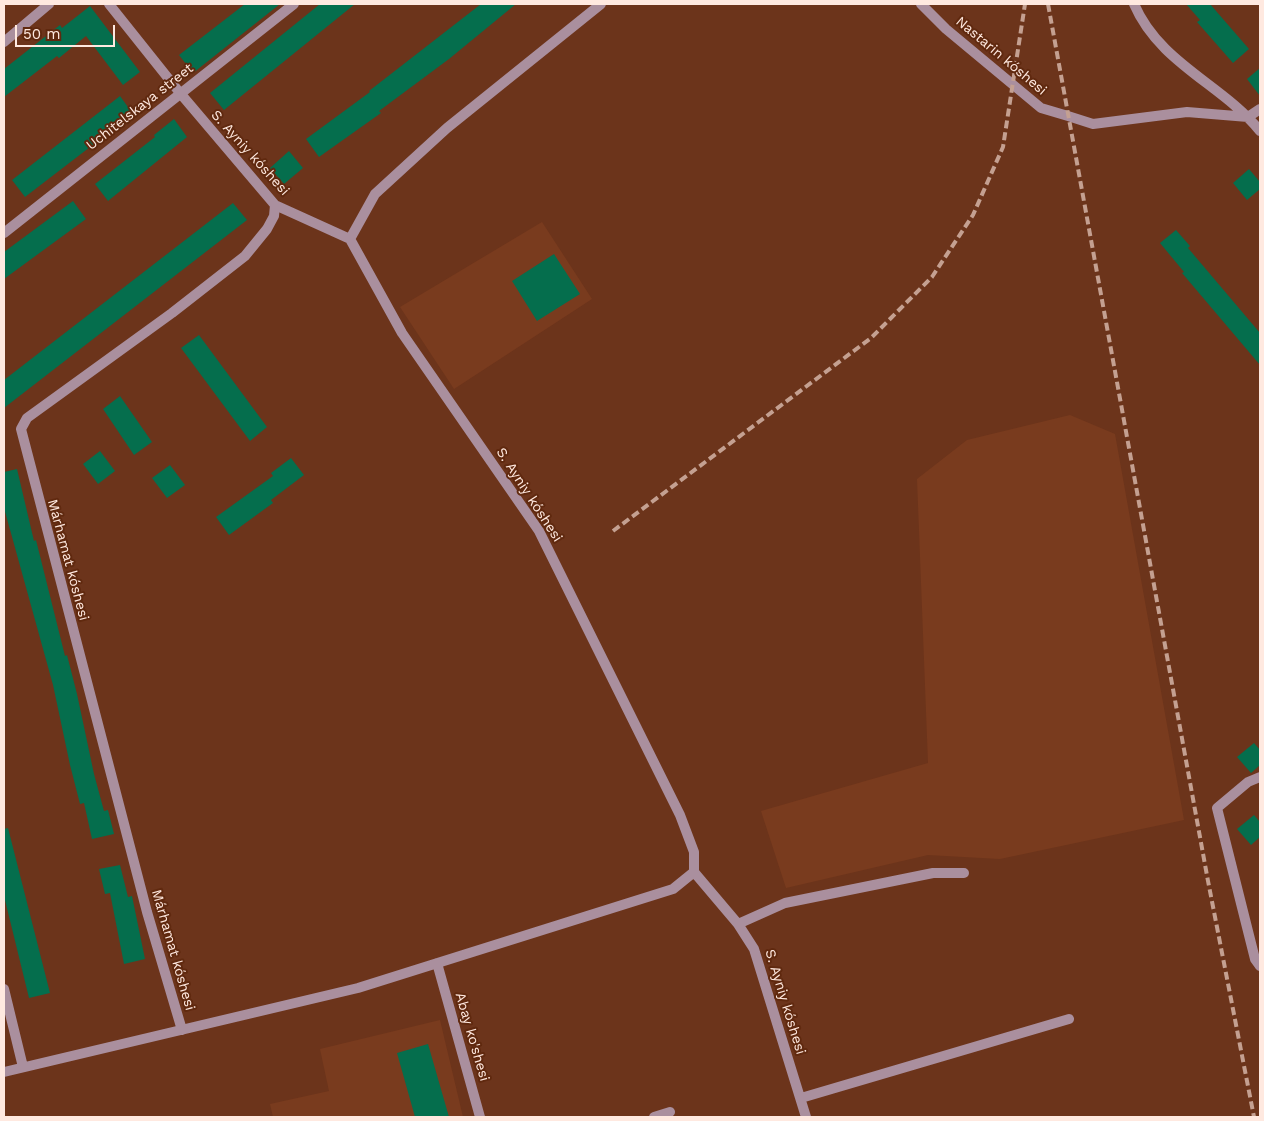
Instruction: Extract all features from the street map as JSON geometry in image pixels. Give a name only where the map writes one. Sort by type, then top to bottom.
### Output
[{"type":"street","points":[[4,42],[49,4]]},
{"type":"street","name":"S. Ayniy kóshesi","points":[[108,4],[275,205],[350,239],[402,333],[539,531],[680,815],[694,852],[694,872],[738,924],[754,949],[806,1117]]},
{"type":"street","name":"Uchitelskaya street","points":[[4,233],[294,4]]},
{"type":"street","points":[[350,239],[375,194],[447,128],[601,4]]},
{"type":"street","name":"Nastarin kóshesi","points":[[921,4],[946,29],[1041,108],[1092,124],[1187,112],[1248,117]]},
{"type":"street","points":[[1134,4],[1142,24],[1182,66],[1248,117],[1260,131]]},
{"type":"street","points":[[1248,117],[1260,109]]},
{"type":"street","name":"Márhamat kóshesi","points":[[182,1030],[147,912],[21,429],[27,418],[172,314],[244,256],[267,229],[274,216],[275,205]]},
{"type":"street","points":[[1258,960],[1217,808],[1248,782],[1260,777]]},
{"type":"street","points":[[4,1072],[358,988],[673,890],[694,872]]},
{"type":"street","points":[[738,924],[785,903],[933,873],[964,873]]},
{"type":"street","name":"Abay ko'shesi","points":[[437,963],[480,1117]]},
{"type":"street","points":[[4,989],[23,1067]]},
{"type":"street","points":[[801,1098],[1069,1019]]},
{"type":"street","points":[[654,1117],[670,1112]]},
{"type":"shaded area","points":[[542,222],[592,299],[454,389],[400,307]]},
{"type":"shaded area","points":[[1070,415],[1115,434],[1184,820],[1000,859],[928,855],[786,888],[761,811],[928,763],[917,479],[967,440]]},
{"type":"shaded area","points":[[440,1020],[463,1117],[273,1117],[270,1104],[329,1091],[320,1049]]},
{"type":"building","points":[[245,4],[280,4],[193,73],[179,55]]},
{"type":"building","points":[[320,4],[355,4],[224,110],[210,93]]},
{"type":"building","points":[[481,4],[516,4],[449,59],[379,111],[381,113],[319,157],[306,139],[370,92]]},
{"type":"building","points":[[1186,4],[1210,4],[1249,49],[1233,63],[1197,22],[1200,20]]},
{"type":"building","points":[[90,6],[140,72],[123,85],[86,36],[59,58],[57,56],[4,97],[4,69],[60,25],[62,28]]},
{"type":"building","points":[[1260,68],[1260,96],[1247,79]]},
{"type":"building","points":[[120,96],[133,114],[25,197],[12,180]]},
{"type":"building","points":[[174,119],[187,137],[108,201],[95,184],[155,137],[154,135]]},
{"type":"building","points":[[289,151],[303,168],[284,184],[270,168]]},
{"type":"building","points":[[1249,169],[1260,182],[1260,189],[1247,200],[1233,183]]},
{"type":"building","points":[[73,201],[86,219],[4,279],[4,252]]},
{"type":"building","points":[[233,203],[247,220],[4,408],[4,380]]},
{"type":"building","points":[[1176,230],[1190,246],[1188,248],[1260,333],[1260,365],[1182,273],[1184,272],[1160,243]]},
{"type":"building","points":[[554,254],[580,294],[537,321],[512,281]]},
{"type":"building","points":[[199,335],[267,427],[250,441],[181,348]]},
{"type":"building","points":[[120,396],[152,442],[134,455],[103,409]]},
{"type":"building","points":[[100,451],[115,471],[98,484],[83,464]]},
{"type":"building","points":[[291,458],[304,475],[271,500],[273,503],[229,535],[216,517],[273,476],[271,473]]},
{"type":"building","points":[[170,465],[185,485],[167,498],[152,478]]},
{"type":"building","points":[[17,469],[34,541],[36,540],[65,656],[67,655],[77,694],[94,774],[104,811],[108,810],[114,834],[92,839],[84,803],[80,804],[53,685],[4,508],[4,472]]},
{"type":"building","points":[[1254,743],[1260,750],[1260,765],[1251,773],[1237,757]]},
{"type":"building","points":[[1254,815],[1260,822],[1260,837],[1251,845],[1237,829]]},
{"type":"building","points":[[8,828],[50,993],[29,998],[4,896],[4,829]]},
{"type":"building","points":[[120,865],[128,897],[132,896],[145,959],[124,964],[110,893],[105,894],[99,869]]},
{"type":"building","points":[[428,1044],[449,1117],[415,1117],[397,1053]]},
{"type":"railway","points":[[613,531],[871,338],[932,277],[973,215],[1003,147],[1025,4]]},
{"type":"railway","points":[[1048,4],[1208,881],[1254,1117]]}]
